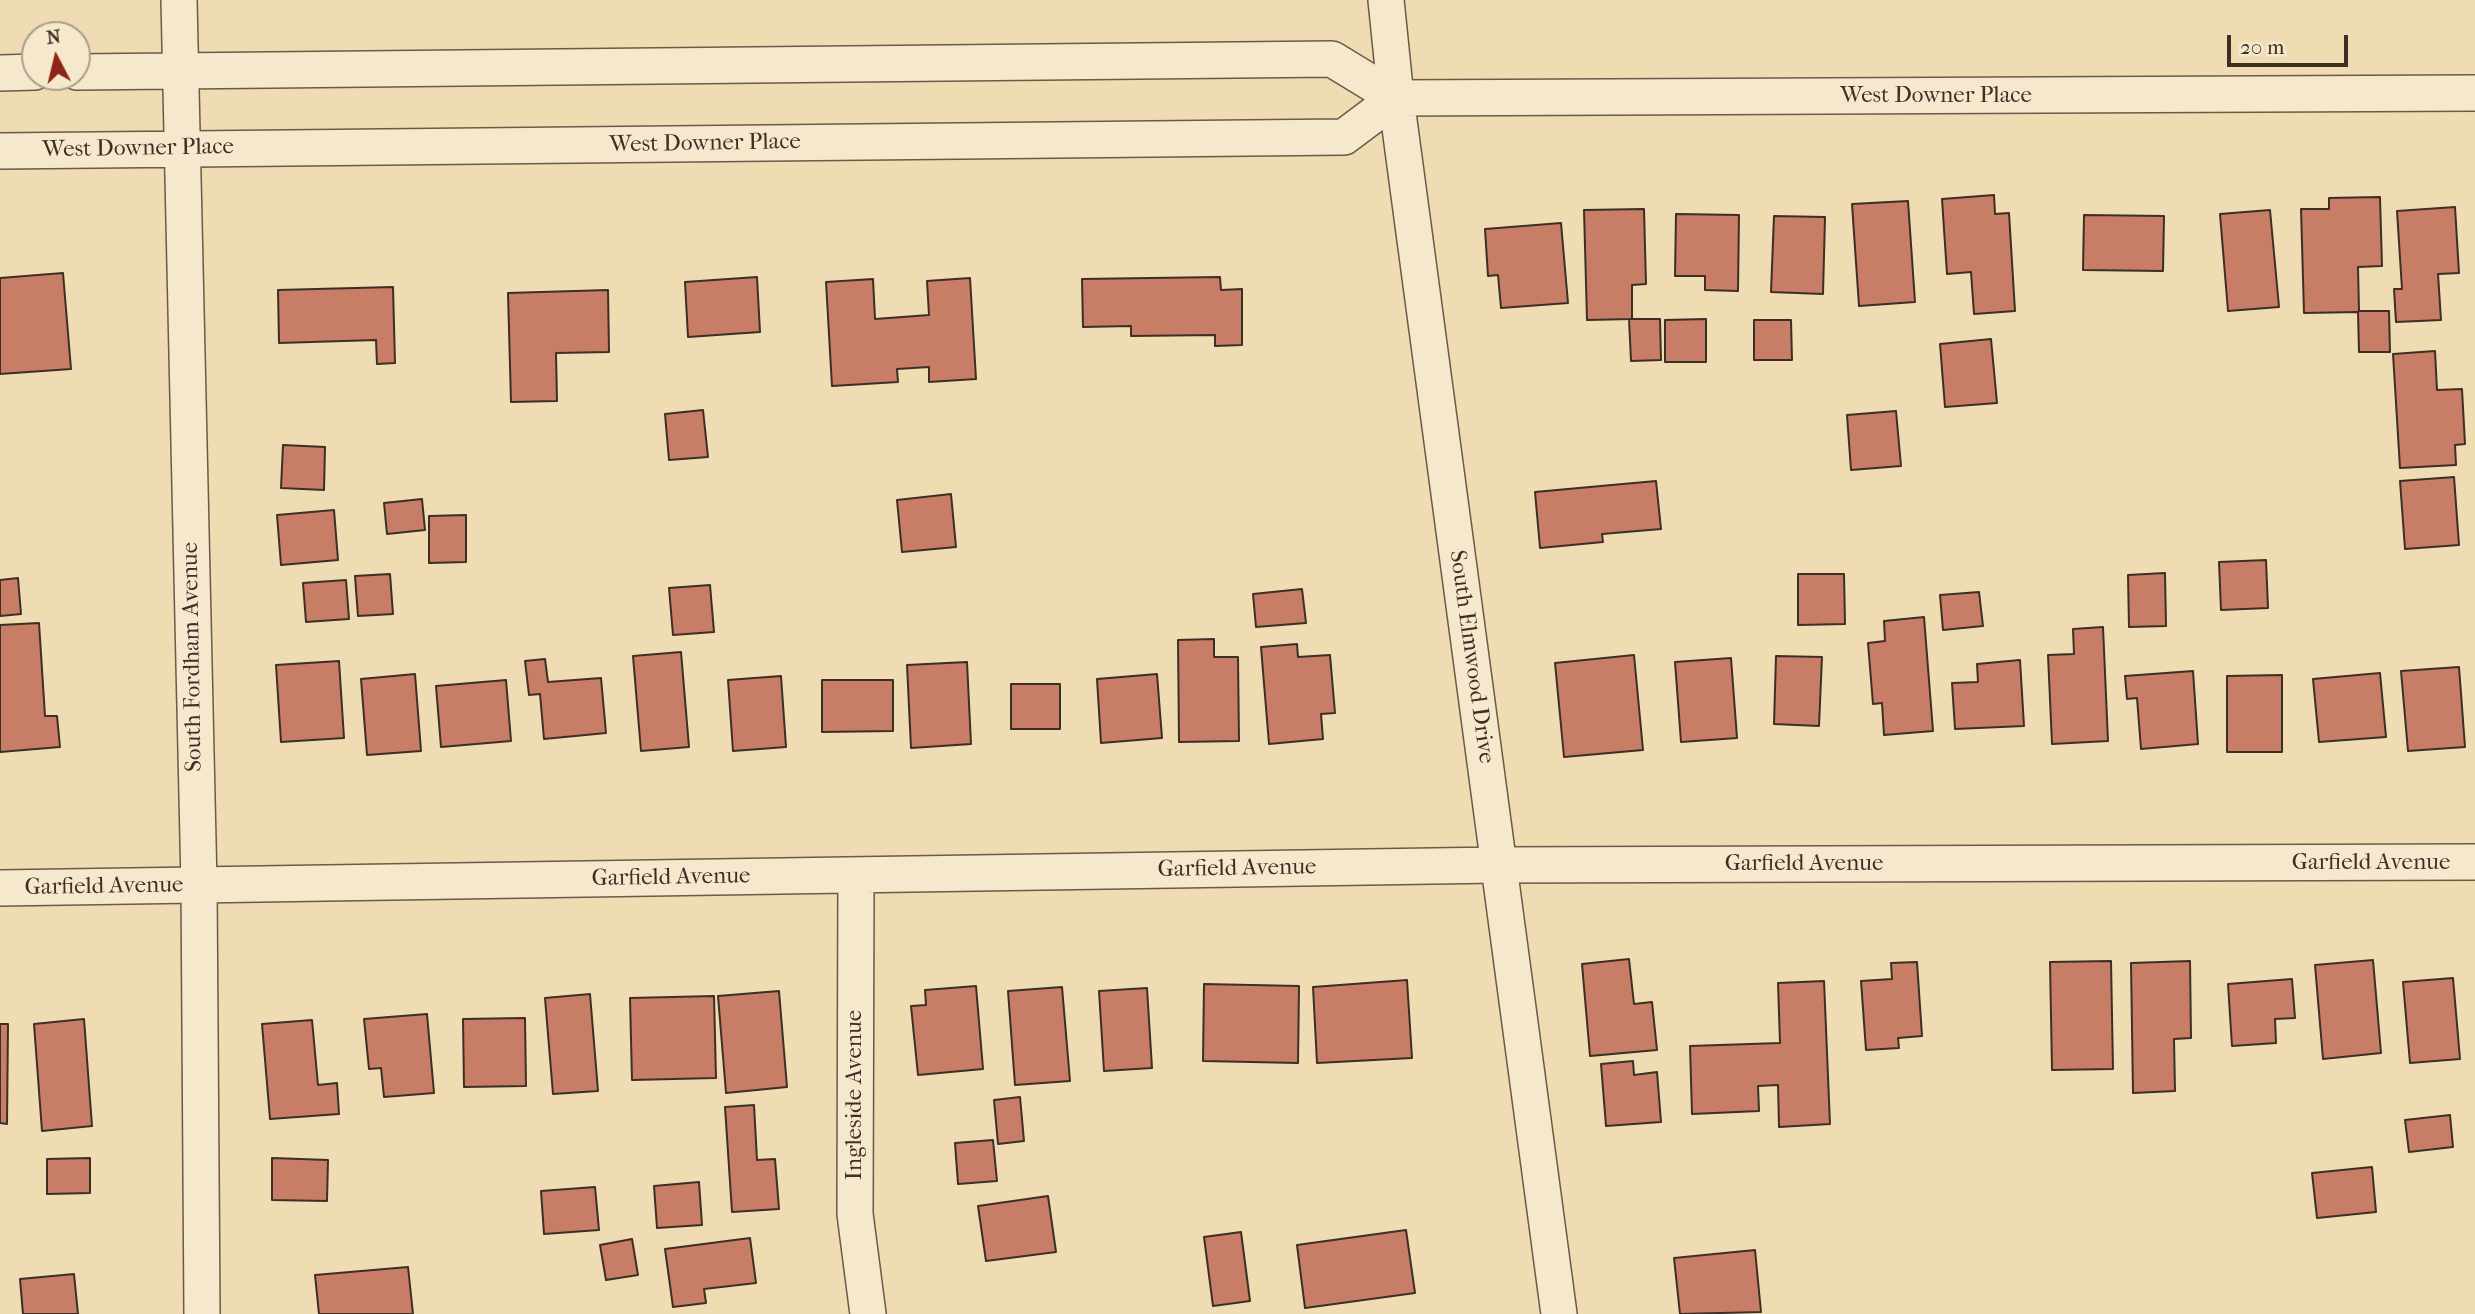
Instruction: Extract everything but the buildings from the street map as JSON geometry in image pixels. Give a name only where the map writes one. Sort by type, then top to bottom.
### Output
[{"type":"street","name":"South Fordham Avenue","points":[[179,0],[199,885],[202,1314]]},
{"type":"street","name":"South Elmwood Drive","points":[[1386,0],[1396,98],[1559,1314]]},
{"type":"street","points":[[91,72],[1332,59],[1396,98]]},
{"type":"street","points":[[0,73],[21,72]]},
{"type":"street","name":"West Downer Place","points":[[0,151],[1344,137],[1396,98],[2475,93]]},
{"type":"street","name":"Garfield Avenue","points":[[0,888],[1498,865],[2475,862]]},
{"type":"street","name":"Ingleside Avenue","points":[[856,875],[855,1214],[867,1314]]}]
